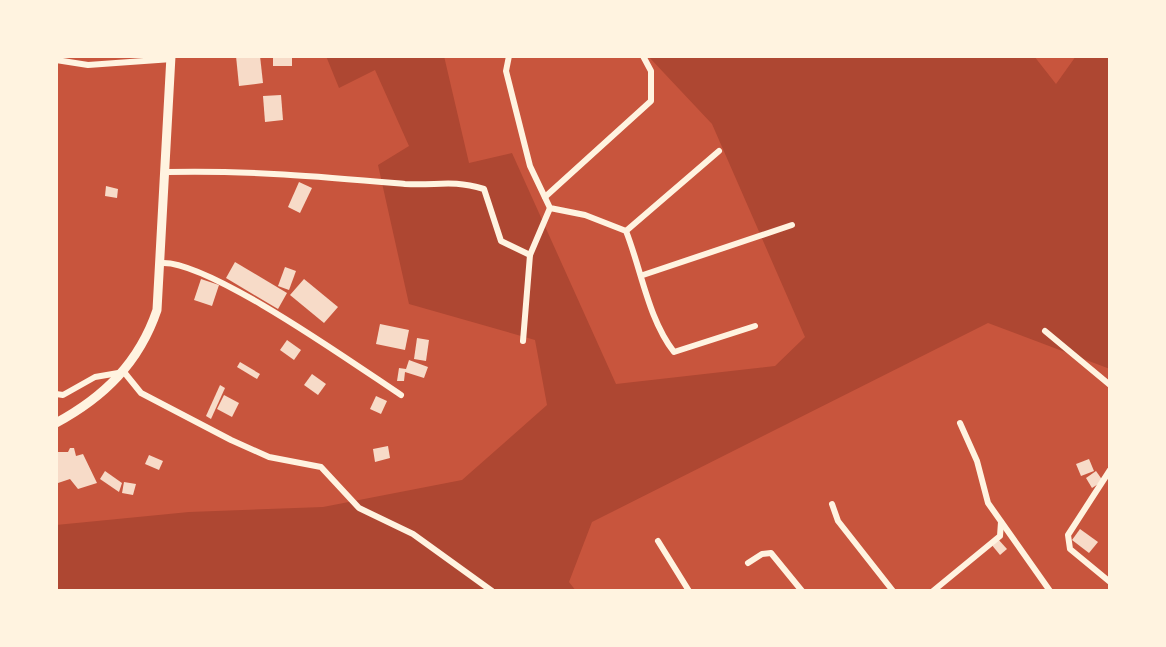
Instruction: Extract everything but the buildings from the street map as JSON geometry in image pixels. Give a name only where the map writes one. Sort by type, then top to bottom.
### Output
[{"type":"main road","points":[[56,423],[93,400],[124,372],[149,331],[157,310],[172,58]]},
{"type":"street","points":[[509,56],[506,71],[530,166],[550,208],[530,255],[523,341]]},
{"type":"street","points":[[545,197],[651,101],[651,71],[643,56]]},
{"type":"street","points":[[56,60],[88,65],[172,58]]},
{"type":"street","points":[[626,231],[719,151]]},
{"type":"street","points":[[167,172],[243,170],[414,184],[456,181],[484,189],[501,241],[530,255]]},
{"type":"street","points":[[550,208],[585,215],[626,231],[643,275],[657,329],[674,352],[755,326]]},
{"type":"street","points":[[643,275],[792,225]]},
{"type":"street","points":[[161,263],[188,266],[255,302],[401,395]]},
{"type":"street","points":[[1045,331],[1110,385]]},
{"type":"street","points":[[56,394],[63,395],[95,377],[124,372],[141,393],[231,440],[269,457],[321,467],[359,508],[413,534],[492,591]]},
{"type":"street","points":[[960,423],[977,461],[988,503],[1050,591]]},
{"type":"street","points":[[1110,470],[1068,535],[1070,549],[1110,582]]},
{"type":"street","points":[[832,504],[838,521],[893,591]]},
{"type":"street","points":[[933,591],[1000,536],[1001,522]]},
{"type":"street","points":[[658,541],[689,591]]},
{"type":"street","points":[[748,563],[762,554],[771,553],[802,591]]},
{"type":"shaded area","points":[[326,56],[444,56],[469,163],[512,153],[616,384],[775,366],[805,337],[712,124],[648,56],[1034,56],[1056,84],[1076,56],[1110,56],[1110,369],[988,323],[592,522],[569,582],[576,591],[56,591],[56,525],[189,512],[323,507],[462,480],[547,405],[535,340],[409,304],[378,165],[409,146],[375,70],[339,88]]}]
